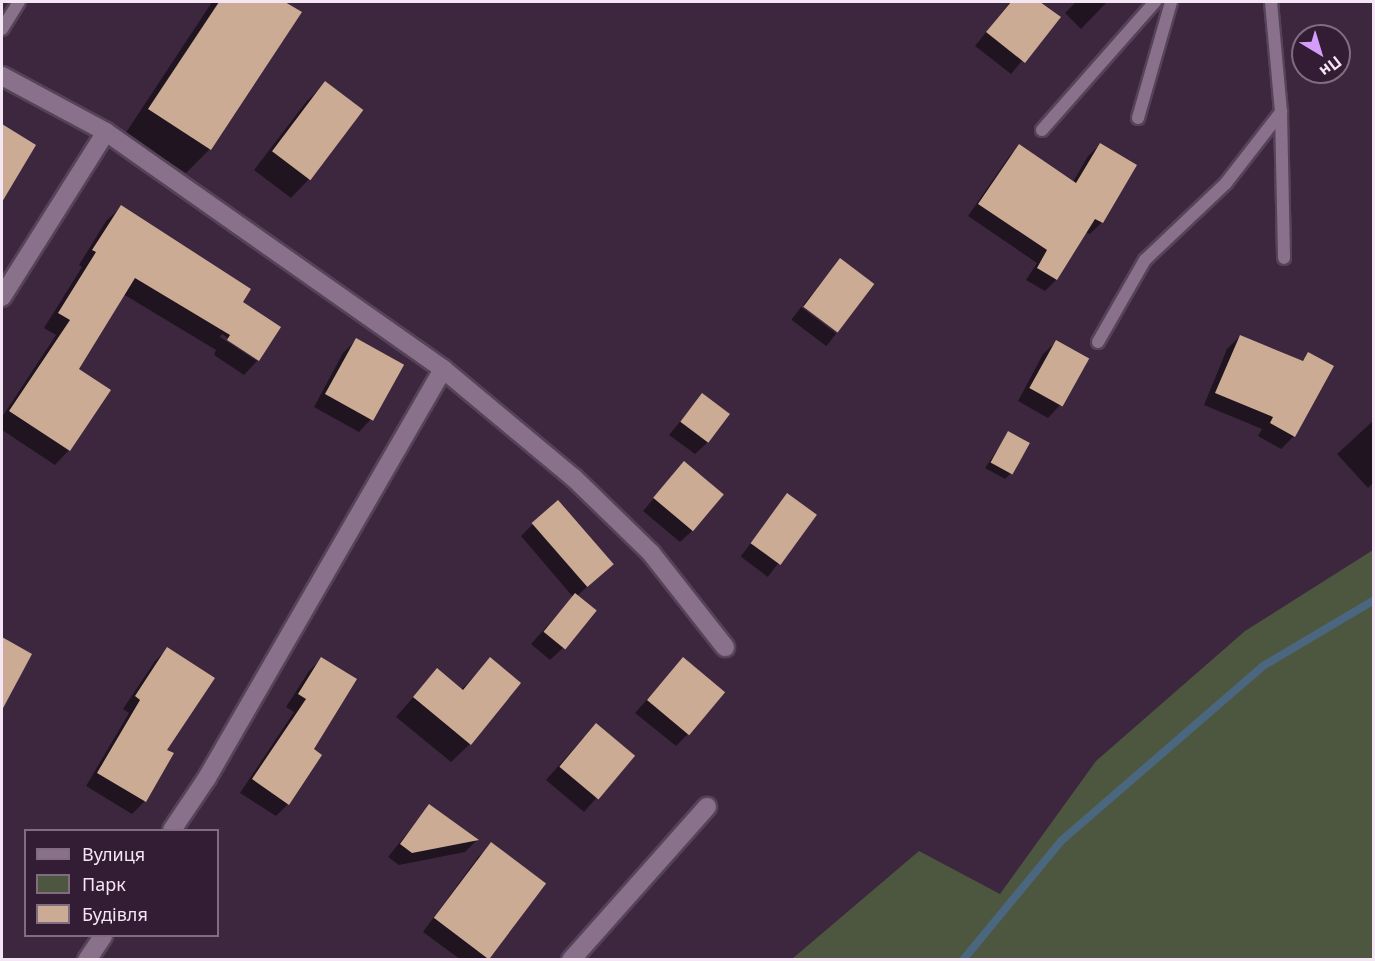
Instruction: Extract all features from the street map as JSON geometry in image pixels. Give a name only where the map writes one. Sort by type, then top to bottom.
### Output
[{"type":"street","points":[[2,76],[106,132],[443,369],[574,478],[651,553],[725,647]]},
{"type":"street","points":[[2,297],[106,132]]},
{"type":"street","points":[[173,829],[207,778],[443,369]]},
{"type":"street","points":[[571,960],[706,807]]},
{"type":"street","points":[[87,960],[102,937]]},
{"type":"lane","points":[[2,29],[19,2]]},
{"type":"lane","points":[[1042,130],[1155,2]]},
{"type":"lane","points":[[1138,118],[1171,2]]},
{"type":"lane","points":[[1271,2],[1281,112],[1284,258]]},
{"type":"lane","points":[[1098,342],[1145,260],[1226,183],[1281,112]]},
{"type":"green space","points":[[1373,550],[1373,959],[792,959],[919,851],[1000,894],[1096,761],[1245,631]]},
{"type":"building","points":[[219,2],[285,2],[302,12],[211,150],[148,109]]},
{"type":"building","points":[[1011,2],[1040,2],[1061,17],[1025,63],[986,32]]},
{"type":"building","points":[[325,81],[363,110],[310,180],[272,151]]},
{"type":"building","points":[[2,124],[36,145],[2,202]]},
{"type":"building","points":[[1100,143],[1137,165],[1103,223],[1095,219],[1057,280],[1037,268],[1047,250],[978,204],[1019,144],[1076,183]]},
{"type":"building","points":[[121,205],[251,289],[243,302],[281,327],[259,361],[227,340],[230,335],[135,278],[79,369],[111,390],[70,451],[9,411],[70,320],[58,313],[96,252],[92,250]]},
{"type":"building","points":[[840,258],[874,284],[838,333],[803,307]]},
{"type":"building","points":[[1240,335],[1303,361],[1308,352],[1334,366],[1295,437],[1270,423],[1273,417],[1215,393]]},
{"type":"building","points":[[356,338],[404,365],[373,421],[325,394]]},
{"type":"building","points":[[1056,340],[1089,358],[1063,407],[1029,388]]},
{"type":"building","points":[[702,393],[730,414],[708,443],[680,422]]},
{"type":"building","points":[[1008,431],[1030,443],[1012,475],[991,462]]},
{"type":"building","points":[[684,461],[724,494],[693,531],[653,498]]},
{"type":"building","points":[[787,493],[817,515],[780,565],[751,543]]},
{"type":"building","points":[[558,500],[614,564],[587,587],[532,523]]},
{"type":"building","points":[[575,593],[597,611],[565,649],[544,632]]},
{"type":"building","points":[[2,637],[32,654],[2,710]]},
{"type":"building","points":[[167,647],[215,678],[167,750],[174,753],[146,802],[97,773],[140,700],[135,696]]},
{"type":"building","points":[[321,657],[357,679],[314,749],[322,755],[289,805],[252,779],[306,699],[298,694]]},
{"type":"building","points":[[490,657],[521,683],[471,745],[413,697],[437,668],[463,690]]},
{"type":"building","points":[[683,657],[725,692],[689,735],[647,700]]},
{"type":"building","points":[[596,723],[635,756],[598,799],[559,767]]},
{"type":"building","points":[[429,804],[479,840],[412,853],[400,844]]},
{"type":"building","points":[[491,842],[546,884],[489,959],[434,918]]},
{"type":"waterway","points":[[963,960],[1061,841],[1263,666],[1374,600]]}]
